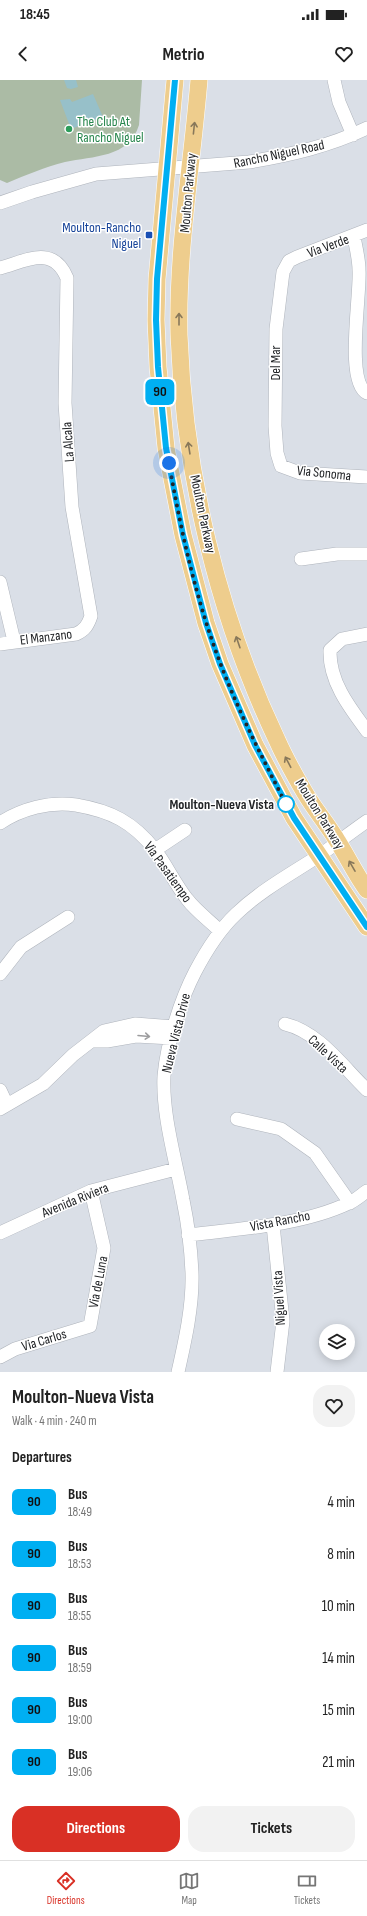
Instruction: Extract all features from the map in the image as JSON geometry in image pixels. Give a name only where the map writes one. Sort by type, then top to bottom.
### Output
[{"type":"main road","name":"Moulton Parkway","points":[[175,80],[157,279],[158,367],[166,448],[183,535],[206,623],[236,703],[255,745],[294,818],[367,927]]},
{"type":"main road","name":"Moulton Parkway","points":[[199,80],[180,288],[179,334],[185,420],[205,529],[218,580],[255,690],[277,741],[305,793],[338,842],[367,890]]},
{"type":"street","points":[[334,80],[340,102],[353,135]]},
{"type":"street","name":"Rancho Niguel Road","points":[[0,203],[32,192],[96,174],[260,160],[312,149],[353,135],[367,128]]},
{"type":"street","name":"Via Verde","points":[[289,261],[354,237],[367,230]]},
{"type":"street","points":[[354,237],[359,270],[355,326],[357,377],[365,392]]},
{"type":"street","name":"La Alcala","points":[[0,268],[41,257],[49,258],[56,261],[63,268],[67,278],[65,404],[72,507],[90,606],[91,616],[88,624]]},
{"type":"street","name":"Del Mar","points":[[281,466],[277,453],[275,426],[276,329],[283,272],[289,261]]},
{"type":"street","name":"Via Sonoma","points":[[281,466],[300,473],[367,477]]},
{"type":"street","points":[[301,559],[337,554],[367,554]]},
{"type":"street","points":[[0,582],[14,641]]},
{"type":"street","name":"El Manzano","points":[[0,644],[76,634],[84,631],[88,624]]},
{"type":"street","points":[[367,634],[342,639],[330,650],[330,664],[345,701],[367,731]]},
{"type":"street","name":"Via Pasatiempo","points":[[0,823],[10,817],[52,804],[88,807],[110,813],[130,824],[155,850],[189,901],[220,931]]},
{"type":"street","name":"Nueva Vista Drive","points":[[178,1372],[189,1316],[192,1275],[183,1200],[167,1115],[164,1076],[173,1033],[188,985],[220,931],[235,914],[261,892],[319,855],[367,821]]},
{"type":"street","points":[[155,850],[185,830]]},
{"type":"street","points":[[0,974],[22,947],[68,917]]},
{"type":"street","name":"Calle Vista","points":[[285,1024],[294,1026],[309,1034],[367,1090]]},
{"type":"street","points":[[0,1090],[4,1107],[43,1084],[73,1055],[92,1041],[107,1041],[123,1032],[136,1036],[173,1033]]},
{"type":"street","points":[[237,1119],[281,1129],[315,1153],[350,1203]]},
{"type":"street","name":"Avenida Riviera","points":[[0,1233],[91,1190],[176,1168]]},
{"type":"street","name":"Via de Luna","points":[[90,1326],[104,1248],[91,1190]]},
{"type":"street","name":"Vista Rancho","points":[[188,1235],[273,1225],[317,1214],[350,1203],[367,1191]]},
{"type":"street","name":"Niguel Vista","points":[[273,1225],[283,1322],[277,1372]]},
{"type":"street","name":"Via Carlos","points":[[0,1357],[15,1349],[90,1326]]},
{"type":"green space","name":"The Club At Rancho Niguel","points":[[0,80],[142,80],[139,125],[134,136],[119,150],[109,154],[58,164],[7,183],[0,180]]},
{"type":"water","points":[[64,80],[76,80],[78,87],[71,89],[67,88]]},
{"type":"water","points":[[93,94],[103,117],[71,129],[60,100],[70,99],[72,102]]},
{"type":"bus line","name":"90","points":[[175,80],[160,241],[156,320],[158,367],[166,448],[183,535],[206,623],[220,664],[255,745],[294,818],[367,927]]},
{"type":"place","name":"The Club At Rancho Niguel","points":[[69,129]]},
{"type":"place","name":"Moulton-Rancho Niguel","points":[[149,235]]},
{"type":"place","name":"Moulton-Nueva Vista","points":[[286,804]]},
{"type":"route","points":[[169,463],[183,535],[196,587],[220,664],[255,745],[288,808],[286,804]]}]
